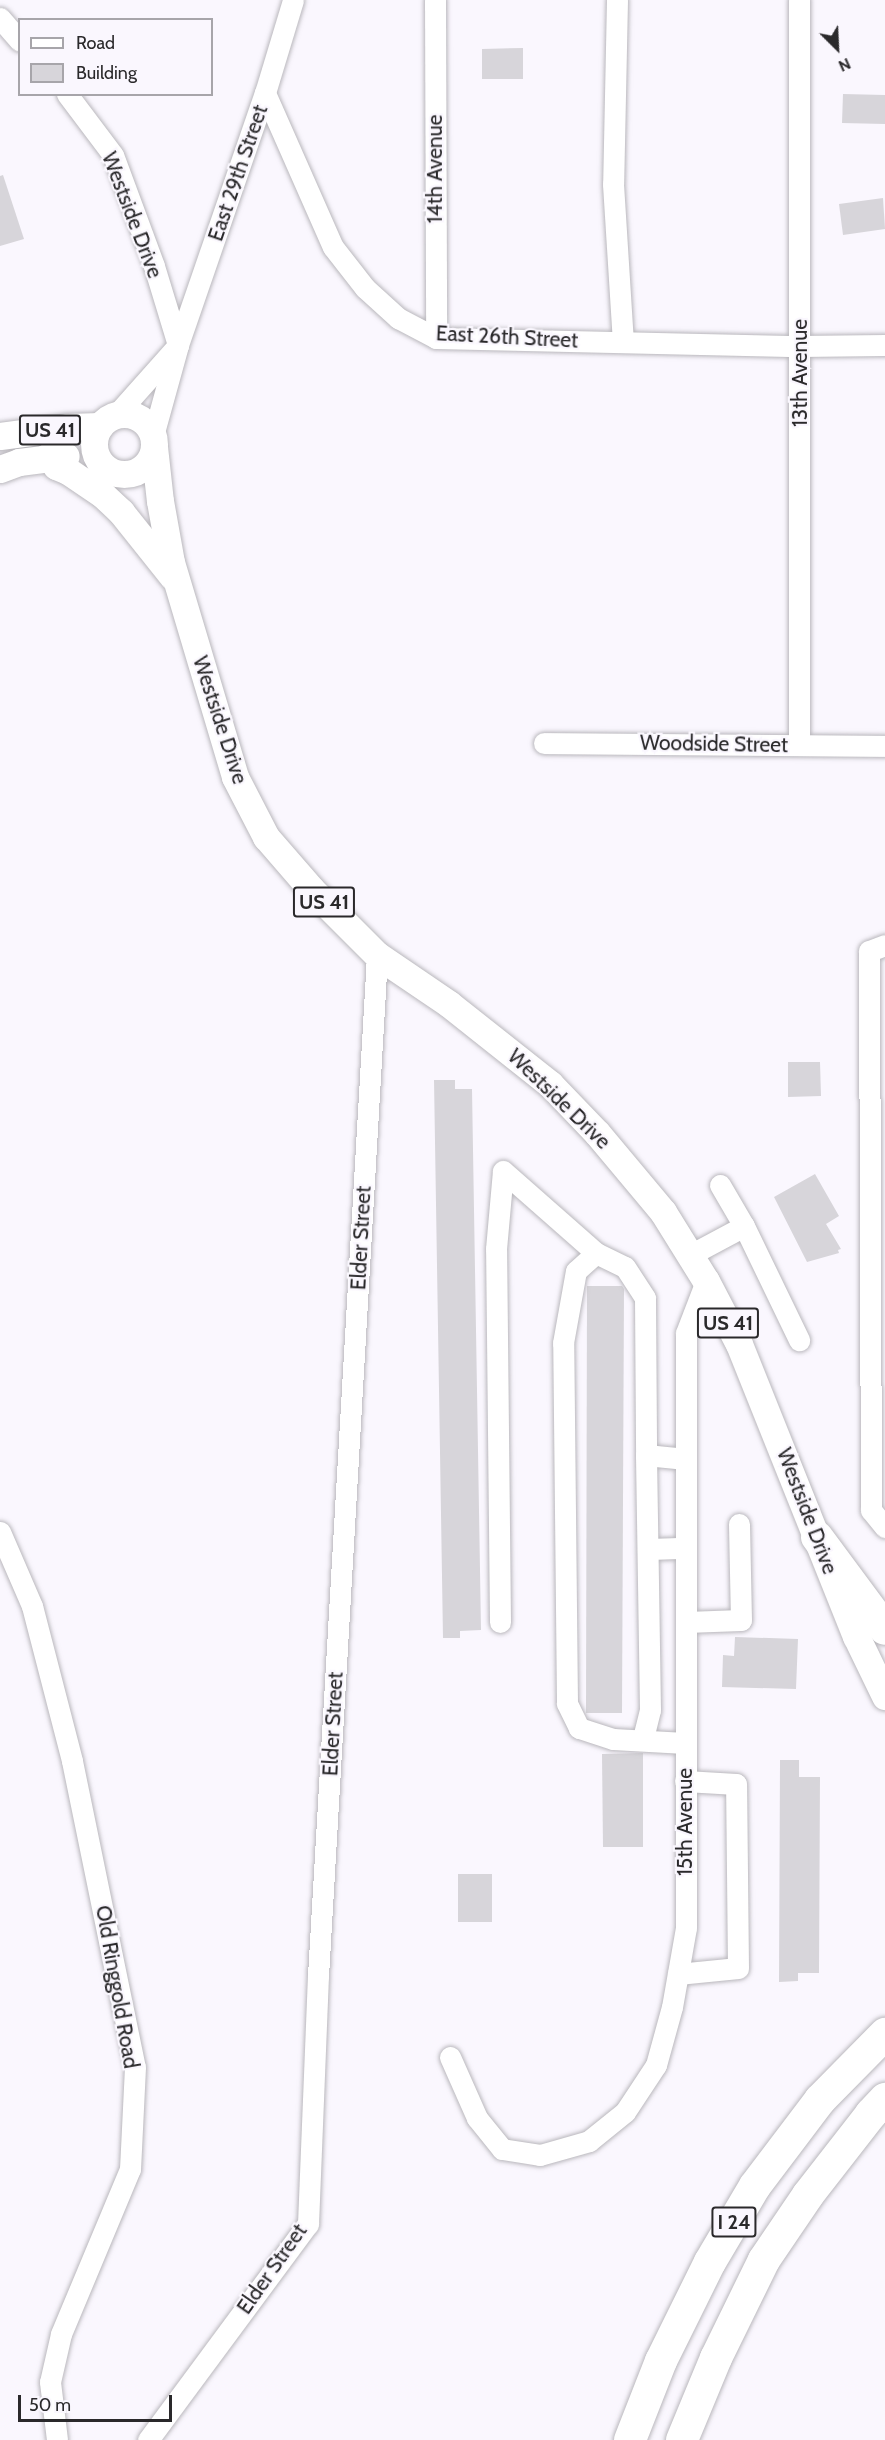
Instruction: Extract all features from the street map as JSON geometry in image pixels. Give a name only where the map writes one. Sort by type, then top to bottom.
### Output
[{"type":"highway","points":[[817,1537],[885,1629]]},
{"type":"highway","name":"I 24","points":[[630,2440],[661,2361],[710,2262],[755,2186],[820,2100],[885,2034]]},
{"type":"highway","name":"I 24","points":[[682,2440],[716,2358],[764,2260],[808,2195],[885,2099]]},
{"type":"main road","points":[[125,414],[143,420],[154,441],[152,456],[138,471],[110,468],[95,445],[108,421],[125,414]]},
{"type":"main road","name":"US 41","points":[[0,436],[108,421]]},
{"type":"main road","name":"Westside Drive","points":[[154,441],[160,501],[174,572],[235,777],[266,837],[311,889],[377,955],[449,1004],[550,1084],[630,1171],[663,1212],[706,1281],[740,1344],[856,1636],[885,1696]]},
{"type":"main road","name":"US 41","points":[[0,469],[48,456],[69,456],[110,468]]},
{"type":"main road","points":[[48,456],[56,466],[68,471],[103,495],[174,572]]},
{"type":"main road","name":"Westside Drive","points":[[110,468],[174,572]]},
{"type":"street","name":"East 29th Street","points":[[154,441],[178,345],[266,93],[293,0]]},
{"type":"street","name":"14th Avenue","points":[[435,0],[436,338]]},
{"type":"street","points":[[617,0],[613,184],[623,342]]},
{"type":"street","name":"13th Avenue","points":[[799,0],[799,745]]},
{"type":"street","points":[[0,18],[18,39]]},
{"type":"street","name":"East 26th Street","points":[[266,93],[333,247],[365,288],[398,318],[436,338],[800,346],[885,345]]},
{"type":"street","name":"Westside Drive","points":[[69,96],[113,155],[154,266],[178,345]]},
{"type":"street","name":"East 29th Street","points":[[108,421],[178,345]]},
{"type":"street","name":"Woodside Street","points":[[544,742],[885,746]]},
{"type":"street","points":[[877,948],[871,1510],[885,1527]]},
{"type":"street","name":"Elder Street","points":[[148,2440],[308,2224],[318,1965],[377,955]]},
{"type":"street","points":[[500,1622],[496,1249],[502,1171],[596,1253],[625,1267],[645,1298],[650,1710],[643,1738]]},
{"type":"street","points":[[720,1185],[744,1226],[799,1340]]},
{"type":"street","points":[[690,1255],[744,1226]]},
{"type":"street","points":[[596,1253],[576,1272],[563,1343],[567,1703],[579,1728],[613,1739],[643,1738],[685,1743]]},
{"type":"street","name":"15th Avenue","points":[[450,2057],[477,2118],[502,2149],[540,2155],[589,2141],[626,2112],[656,2066],[678,1974],[686,1928],[686,1334],[706,1281]]},
{"type":"street","points":[[646,1455],[686,1459]]},
{"type":"street","points":[[686,1622],[741,1620],[739,1524]]},
{"type":"street","name":"Old Ringgold Road","points":[[0,1532],[32,1606],[72,1761],[135,2067],[130,2169],[61,2334],[50,2382],[57,2440]]},
{"type":"street","points":[[649,1549],[686,1548]]},
{"type":"street","points":[[678,1974],[738,1968],[736,1784],[686,1781]]},
{"type":"building","points":[[523,48],[523,79],[482,79],[482,49]]},
{"type":"building","points":[[843,94],[885,95],[885,124],[842,123]]},
{"type":"building","points":[[3,175],[24,239],[0,246],[0,176]]},
{"type":"building","points":[[883,198],[885,229],[843,235],[839,204]]},
{"type":"building","points":[[788,1062],[820,1062],[821,1096],[788,1097]]},
{"type":"building","points":[[434,1080],[455,1080],[455,1089],[472,1089],[481,1630],[460,1631],[460,1638],[443,1638]]},
{"type":"building","points":[[815,1174],[839,1216],[826,1224],[841,1249],[838,1250],[839,1253],[807,1262],[774,1197]]},
{"type":"building","points":[[587,1286],[622,1286],[624,1289],[622,1713],[586,1713]]},
{"type":"building","points":[[735,1637],[798,1639],[796,1689],[722,1687],[723,1655],[734,1656]]},
{"type":"building","points":[[643,1753],[643,1847],[603,1847],[602,1754]]},
{"type":"building","points":[[780,1760],[799,1760],[799,1777],[820,1777],[819,1973],[798,1973],[798,1981],[779,1982]]},
{"type":"building","points":[[458,1874],[492,1874],[492,1922],[458,1922]]}]
